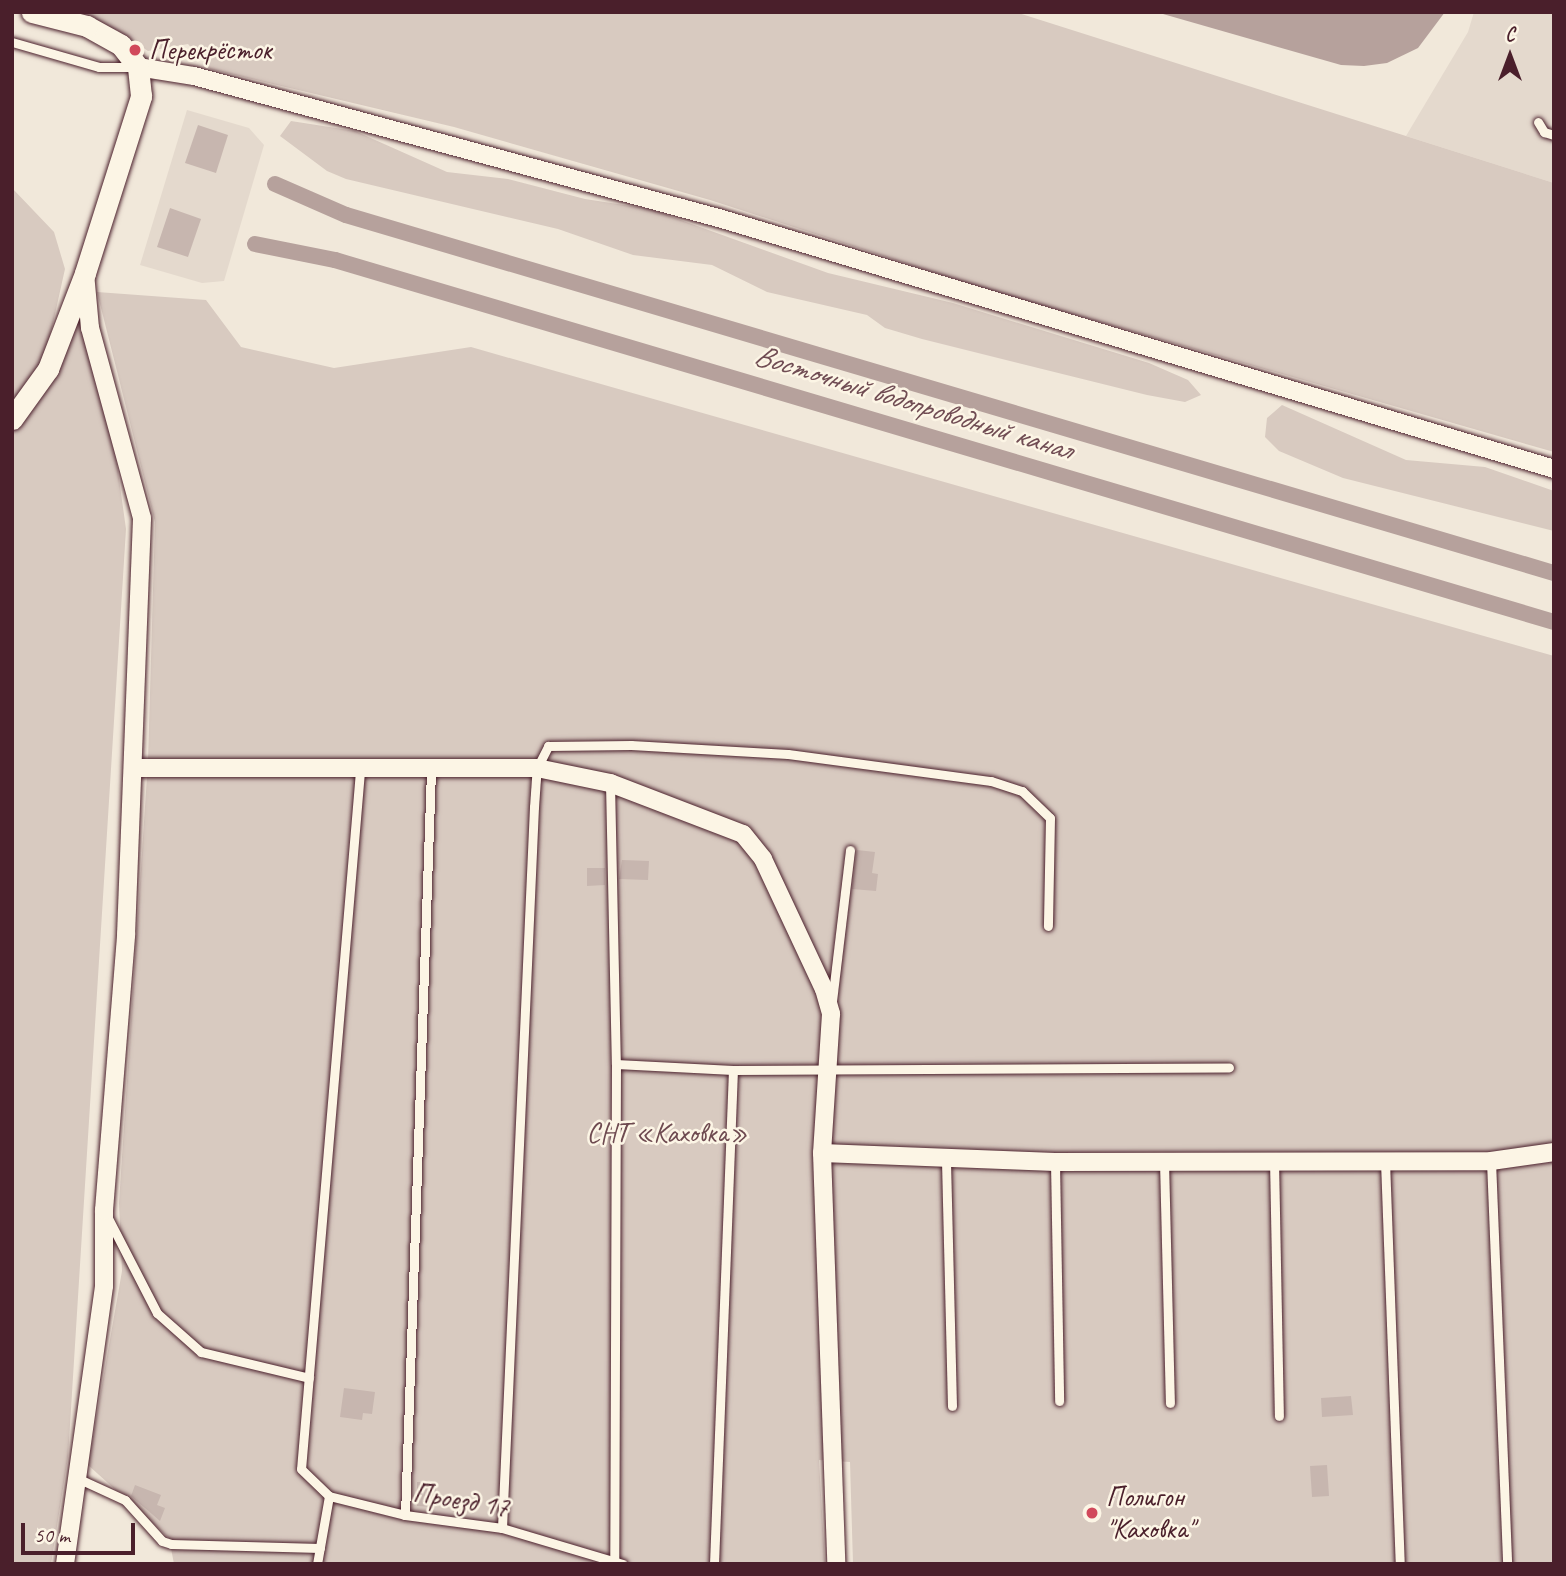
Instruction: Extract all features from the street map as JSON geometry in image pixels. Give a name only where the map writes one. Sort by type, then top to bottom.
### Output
[{"type":"street","points":[[32,12],[105,33],[138,67],[194,76],[722,219],[1554,468]]},
{"type":"street","points":[[12,419],[48,369],[86,273],[138,116],[138,67]]},
{"type":"street","points":[[65,1564],[104,1286],[104,1210],[134,768],[142,518],[90,328],[86,273]]},
{"type":"street","points":[[134,768],[360,771],[537,768],[610,783],[743,834],[763,859],[824,989],[831,1014],[822,1153],[836,1564]]},
{"type":"street","points":[[822,1153],[946,1161],[1055,1162],[1274,1159],[1491,1161],[1554,1152]]},
{"type":"lane","points":[[12,42],[99,67],[138,67]]},
{"type":"lane","points":[[1538,122],[1544,132],[1554,135]]},
{"type":"lane","points":[[502,1528],[537,768],[548,746],[631,745],[788,754],[991,781],[1022,791],[1050,818],[1048,926]]},
{"type":"lane","points":[[405,1515],[431,770]]},
{"type":"lane","points":[[104,1210],[157,1313],[201,1352],[309,1378],[360,771]]},
{"type":"lane","points":[[610,783],[617,1064],[618,1562]]},
{"type":"lane","points":[[831,1014],[850,850]]},
{"type":"lane","points":[[617,1064],[733,1070],[1229,1067]]},
{"type":"lane","points":[[714,1564],[733,1070]]},
{"type":"lane","points":[[1274,1159],[1279,1416]]},
{"type":"lane","points":[[946,1161],[952,1406]]},
{"type":"lane","points":[[1164,1161],[1170,1403]]},
{"type":"lane","points":[[1385,1161],[1400,1564]]},
{"type":"lane","points":[[1491,1161],[1507,1564]]},
{"type":"lane","points":[[1055,1162],[1059,1401]]},
{"type":"lane","name":"Проезд 17","points":[[309,1378],[301,1469],[329,1496],[405,1515],[502,1528],[618,1562]]},
{"type":"lane","points":[[77,1478],[125,1500],[162,1541],[171,1544],[320,1548]]},
{"type":"lane","points":[[317,1564],[329,1496]]},
{"type":"shaded area","points":[[1156,12],[1445,12],[1418,48],[1387,63],[1364,66],[1341,65]]},
{"type":"shaded area","points":[[1474,12],[1554,12],[1554,183],[1406,136],[1468,32]]},
{"type":"shaded area","points":[[187,110],[249,128],[264,145],[224,281],[202,283],[140,265]]},
{"type":"green space","points":[[45,12],[1015,12],[1554,183],[1554,452],[989,290],[710,200],[454,127],[210,69],[188,44],[148,51],[117,30]]},
{"type":"green space","points":[[291,121],[355,131],[447,172],[508,179],[585,199],[650,209],[828,273],[953,303],[1149,363],[1188,380],[1201,395],[1185,402],[1147,395],[922,339],[885,328],[867,315],[767,292],[712,265],[633,255],[558,229],[346,179],[327,171],[280,136]]},
{"type":"green space","points":[[12,188],[54,232],[65,269],[49,341],[70,320],[79,320],[114,443],[126,529],[68,1457],[51,1564],[12,1564]]},
{"type":"green space","name":"СНТ «Каховка»","points":[[97,292],[206,300],[241,347],[334,368],[471,347],[1554,656],[1554,1564],[853,1564],[850,1462],[819,1460],[825,1564],[174,1564],[169,1538],[88,1465],[122,1271],[119,1203],[148,761],[155,522]]},
{"type":"green space","points":[[1282,405],[1406,460],[1485,467],[1554,491],[1554,531],[1343,478],[1279,451],[1265,437],[1267,418]]},
{"type":"building","points":[[198,125],[228,135],[216,173],[185,163]]},
{"type":"building","points":[[170,208],[201,219],[188,257],[157,247]]},
{"type":"building","points":[[857,850],[875,852],[872,873],[878,874],[876,891],[852,889]]},
{"type":"building","points":[[622,860],[649,861],[648,880],[619,879]]},
{"type":"building","points":[[587,868],[605,868],[605,885],[587,886]]},
{"type":"building","points":[[344,1388],[375,1392],[372,1414],[363,1413],[362,1420],[340,1417]]},
{"type":"building","points":[[1351,1396],[1353,1415],[1322,1417],[1321,1398]]},
{"type":"building","points":[[1327,1465],[1329,1496],[1312,1497],[1310,1466]]},
{"type":"building","points":[[417,1482],[436,1482],[435,1507],[417,1506]]},
{"type":"building","points":[[135,1485],[161,1495],[157,1505],[165,1508],[160,1521],[131,1496]]},
{"type":"waterway","name":"Восточный водопроводный канал","points":[[275,184],[346,215],[1554,573]]},
{"type":"waterway","name":"Восточный водопроводный канал","points":[[255,244],[335,260],[1554,622]]},
{"type":"place","name":"Перекрёсток","points":[[135,50]]},
{"type":"place","name":"Полигон \"Каховка\"","points":[[1092,1513]]}]
